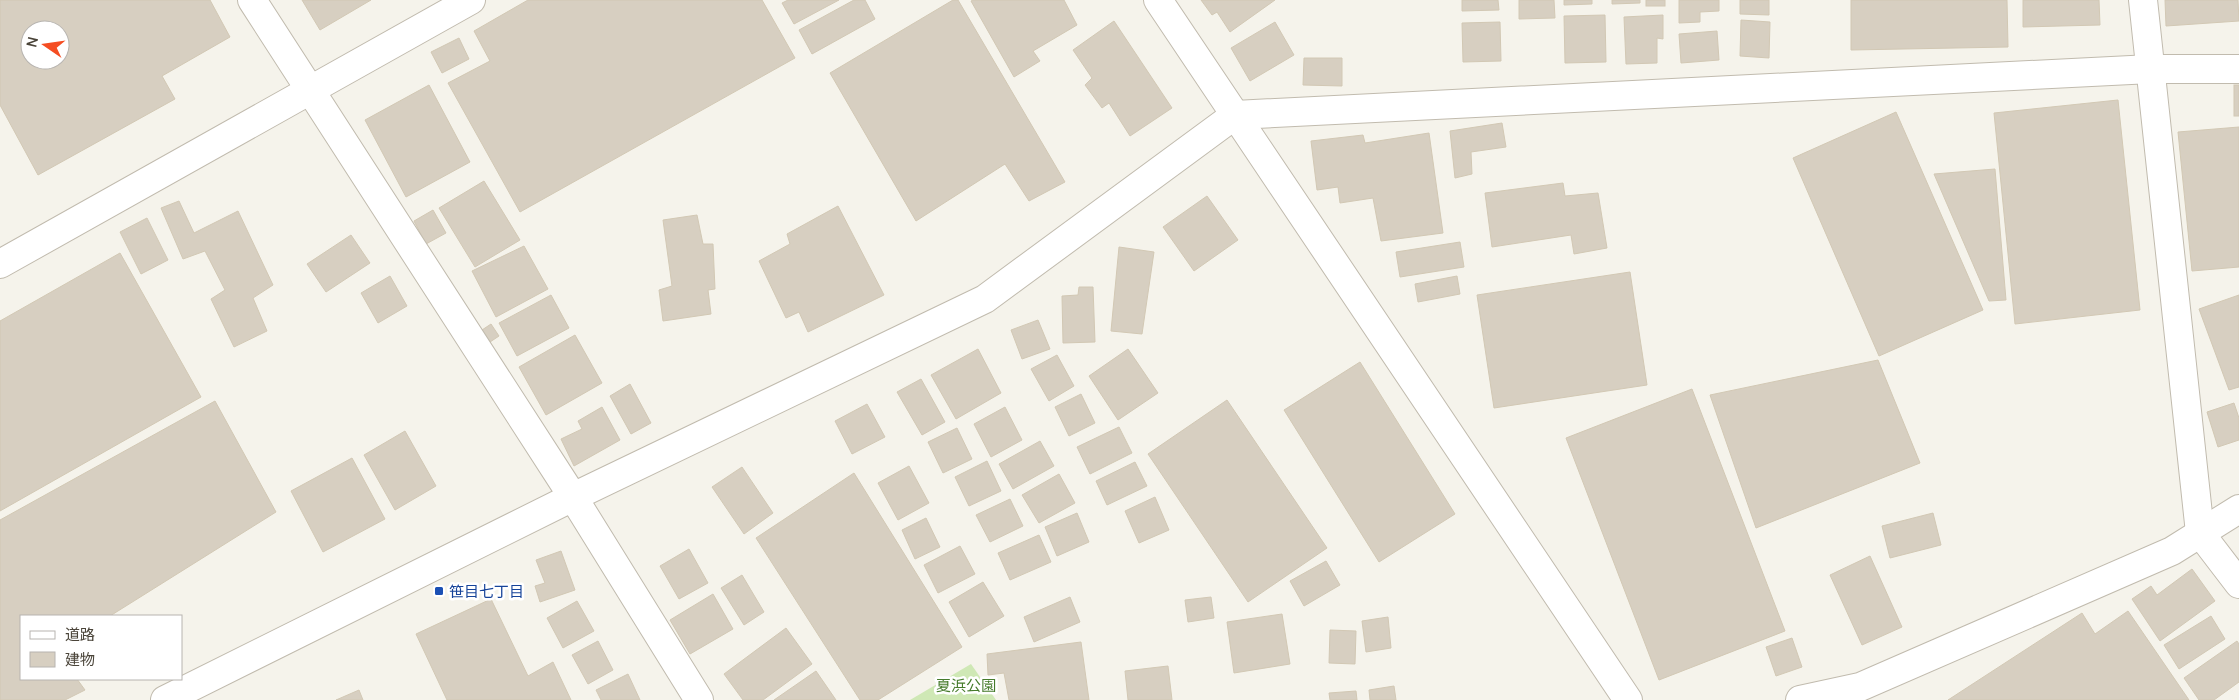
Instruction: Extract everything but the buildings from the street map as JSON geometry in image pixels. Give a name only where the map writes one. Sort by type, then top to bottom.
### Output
[{"type":"street","points":[[252,0],[573,497],[698,700]]},
{"type":"street","points":[[0,264],[471,0]]},
{"type":"street","points":[[1158,0],[1628,700]]},
{"type":"street","points":[[2143,0],[2200,533],[2239,584]]},
{"type":"street","points":[[165,700],[573,497],[985,299],[1235,115],[2151,69],[2239,69]]},
{"type":"street","points":[[1800,700],[1860,687],[2172,551],[2239,509]]},
{"type":"green space","name":"夏浜公園","points":[[971,664],[996,700],[910,700]]},
{"type":"place","name":"笹目七丁目","points":[[439,591]]}]
